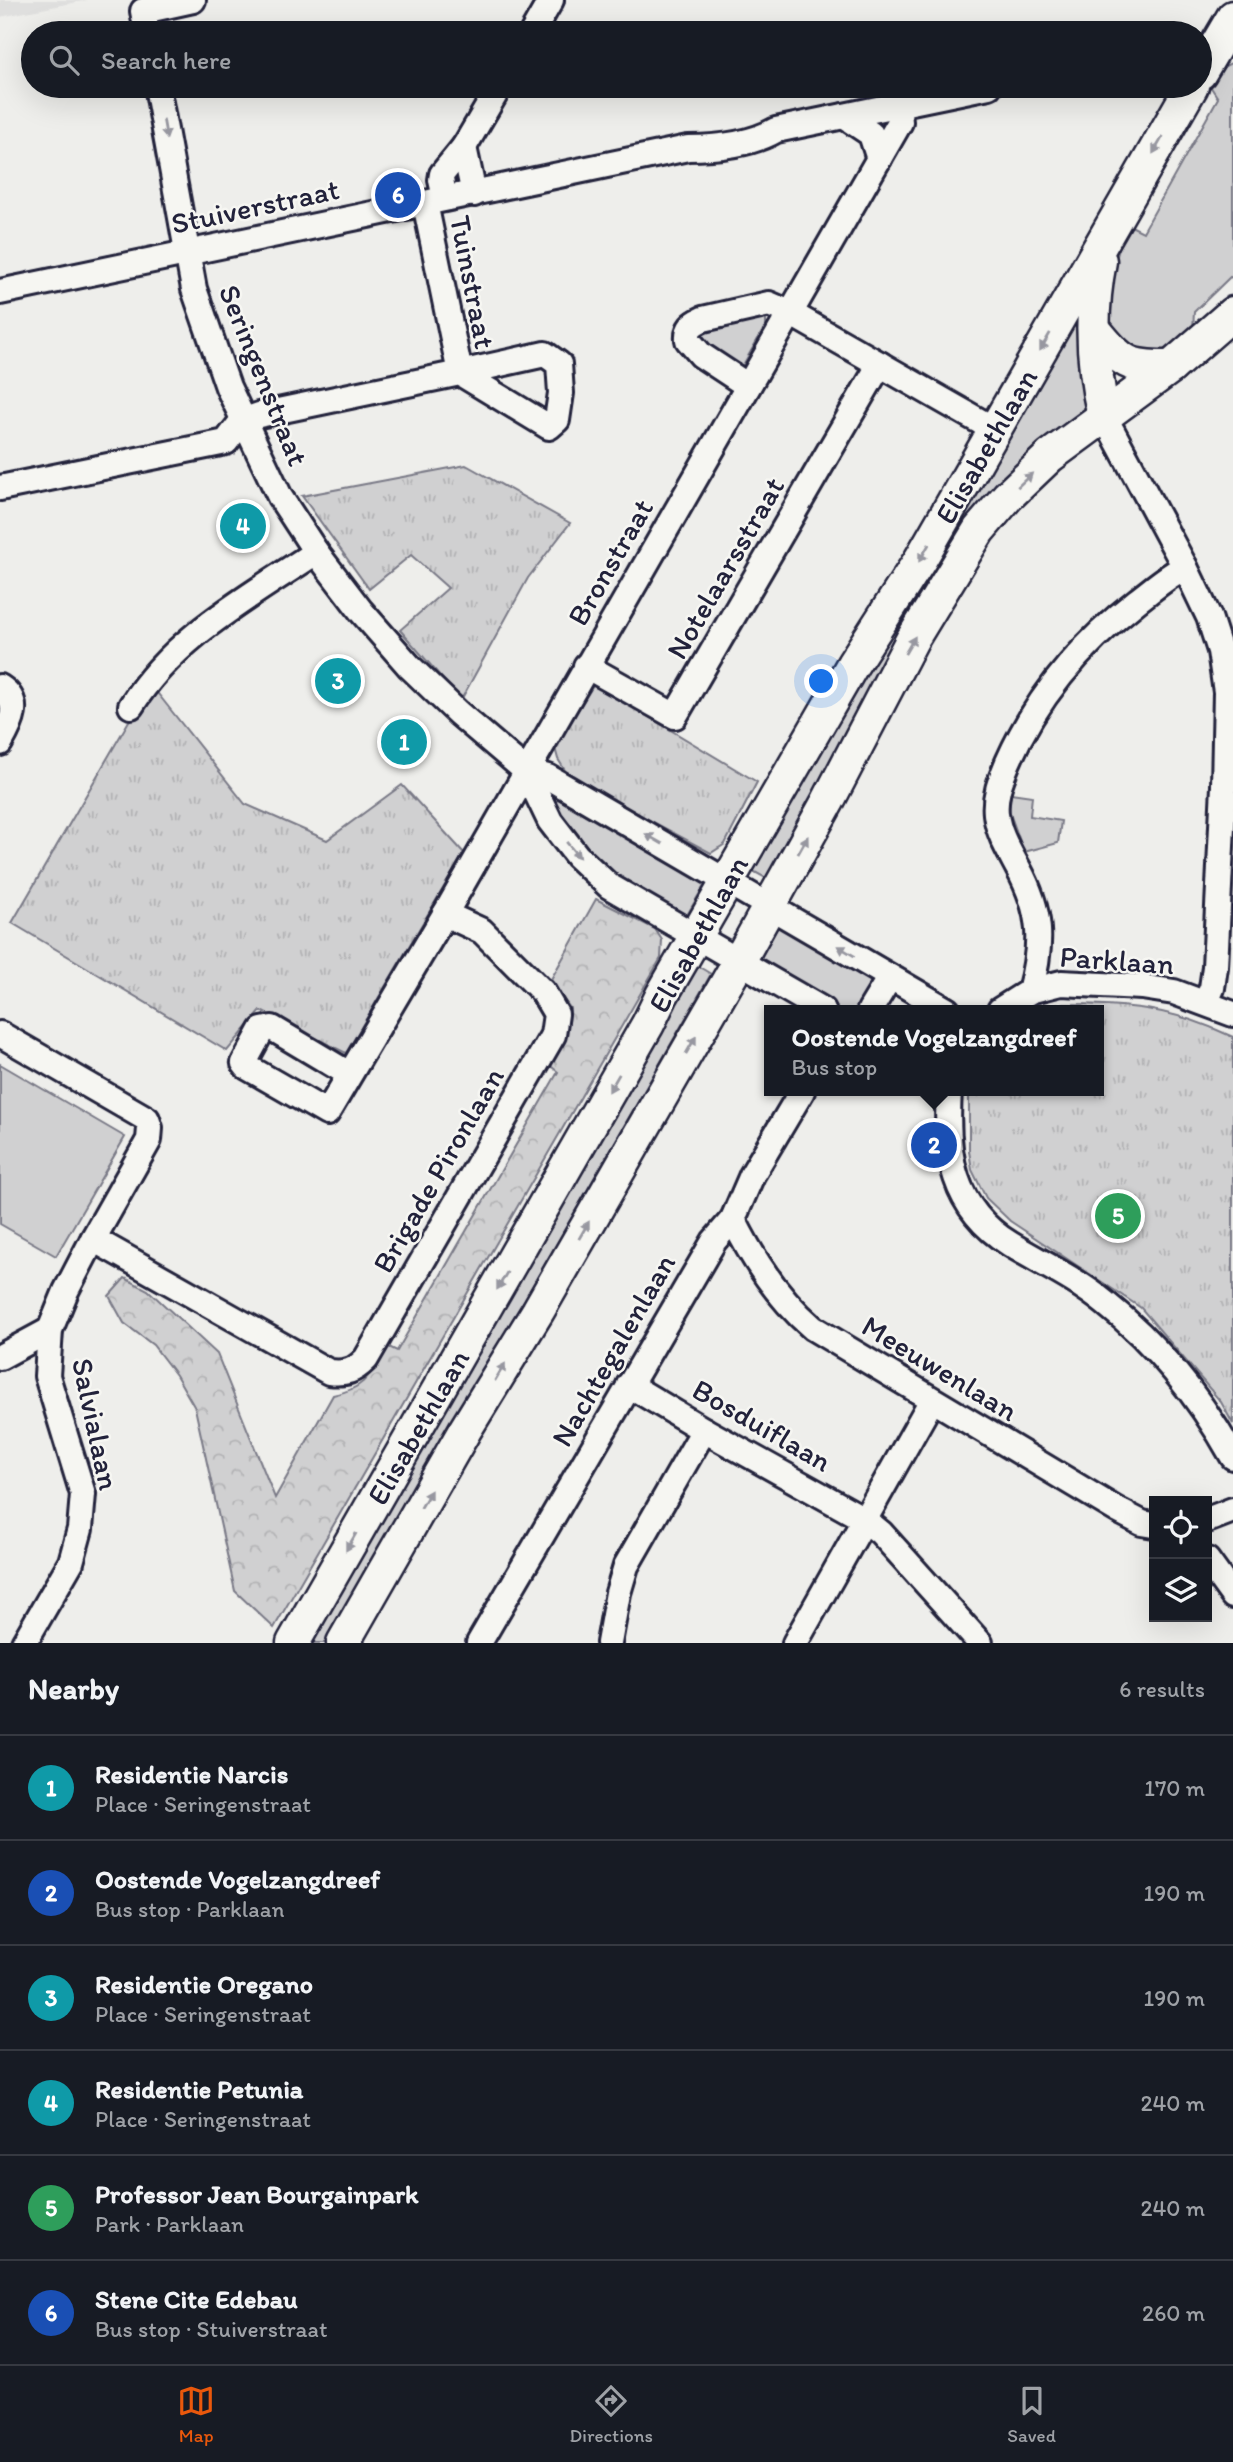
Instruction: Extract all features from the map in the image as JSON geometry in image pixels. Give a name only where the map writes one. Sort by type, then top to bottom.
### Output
[{"type":"main road","name":"Elisabethlaan","points":[[293,1643],[853,664],[920,560],[1185,98]]},
{"type":"main road","name":"Elisabethlaan","points":[[1104,416],[1096,374],[1093,296],[1109,229]]},
{"type":"main road","name":"Elisabethlaan","points":[[343,1643],[770,905],[906,652],[979,530],[1008,496],[1050,456],[1171,367],[1232,317]]},
{"type":"main road","points":[[1095,331],[1120,359],[1143,368],[1171,367]]},
{"type":"street","points":[[147,21],[193,0]]},
{"type":"street","points":[[538,21],[551,0]]},
{"type":"street","name":"Seringenstraat","points":[[159,98],[194,289],[242,421],[280,497],[316,552],[361,611],[410,667],[458,713],[526,771],[550,821],[577,856],[609,886],[814,1005]]},
{"type":"street","name":"Tuinstraat","points":[[242,421],[259,415],[460,373],[435,200],[443,174],[464,147],[493,98]]},
{"type":"street","name":"Stuiverstraat","points":[[0,292],[688,148],[710,138],[736,132],[761,128],[776,130],[932,98]]},
{"type":"street","name":"Bronstraat","points":[[526,771],[901,122],[898,105]]},
{"type":"street","points":[[844,116],[871,134],[879,159]]},
{"type":"street","points":[[464,147],[474,194]]},
{"type":"street","points":[[748,386],[701,355],[688,340],[687,331],[693,323],[703,318],[769,304],[790,313],[995,430]]},
{"type":"street","name":"Notelaarsstraat","points":[[586,666],[675,716],[880,364]]},
{"type":"street","points":[[1104,416],[1185,567],[1209,617],[1220,652],[1226,692],[1224,786],[1215,967],[1212,988],[1206,1002]]},
{"type":"street","points":[[0,488],[226,442],[242,421]]},
{"type":"street","points":[[131,706],[153,676],[187,641],[316,552]]},
{"type":"street","points":[[1030,991],[1037,959],[1039,923],[1035,904],[996,817],[995,799],[1000,780],[1017,741],[1035,712],[1081,651],[1109,623],[1171,574],[1185,567]]},
{"type":"street","points":[[0,687],[12,698],[14,715],[0,743]]},
{"type":"street","points":[[349,1074],[445,914],[526,771]]},
{"type":"street","name":"Seringenstraat","points":[[526,771],[548,777],[938,1005]]},
{"type":"street","points":[[499,818],[518,815],[550,821]]},
{"type":"street","name":"Brigade Pironlaan","points":[[93,1239],[330,1372],[343,1374],[356,1369],[366,1359],[553,1035],[556,1014],[544,992],[482,931],[445,914]]},
{"type":"street","points":[[873,1005],[890,977]]},
{"type":"street","name":"Parklaan","points":[[1008,1005],[1030,991],[1061,983],[1174,992],[1233,1014]]},
{"type":"street","points":[[0,1034],[147,1119],[150,1128],[149,1140],[93,1239],[50,1330],[4,1356]]},
{"type":"street","name":"Nachtegalenlaan","points":[[479,1643],[714,1241],[733,1219],[752,1175],[799,1096]]},
{"type":"street","points":[[949,1096],[951,1165],[971,1209],[985,1225],[1007,1242],[1103,1301],[1142,1334],[1177,1373],[1219,1432],[1233,1457]]},
{"type":"street","name":"Meeuwenlaan","points":[[733,1219],[772,1286],[793,1311],[813,1328],[1117,1510],[1149,1524]]},
{"type":"street","name":"Salvialaan","points":[[24,1643],[71,1562],[80,1529],[83,1494],[47,1376],[50,1330]]},
{"type":"street","points":[[4,1356],[47,1376]]},
{"type":"street","name":"Bosduiflaan","points":[[629,1385],[864,1519],[881,1533],[980,1643]]},
{"type":"street","points":[[795,1643],[932,1400]]},
{"type":"street","points":[[610,1643],[618,1593],[626,1566],[704,1430]]},
{"type":"street","points":[[1212,1518],[1233,1510]]},
{"type":"street","points":[[1212,1567],[1233,1596]]},
{"type":"shaded area","points":[[0,0],[88,0],[0,17]]},
{"type":"green space","points":[[1233,62],[1233,278],[1230,277],[1194,312],[1193,329],[1168,352],[1147,360],[1109,330],[1108,303],[1112,276],[1127,224],[1143,232],[1218,98],[1212,89],[1212,83],[1221,68]]},
{"type":"green space","points":[[1077,308],[1094,405],[940,575],[788,840],[773,882],[753,871]]},
{"type":"green space","points":[[763,315],[766,317],[766,325],[743,365],[737,369],[702,338],[707,328]]},
{"type":"green space","points":[[466,465],[570,523],[528,578],[461,700],[400,630],[448,588],[411,555],[369,589],[302,496]]},
{"type":"green space","points":[[594,684],[757,782],[725,844],[711,853],[569,777],[555,748]]},
{"type":"green space","points":[[155,690],[245,804],[327,840],[402,785],[464,853],[346,1053],[261,1011],[227,1051],[12,923],[133,714]]},
{"type":"green space","points":[[544,788],[708,879],[683,922],[606,874],[557,817]]},
{"type":"green space","points":[[1011,793],[1032,796],[1030,816],[1061,821],[1058,843],[1024,852],[1009,811]]},
{"type":"green space","points":[[596,899],[655,929],[662,940],[661,958],[274,1628],[235,1591],[195,1408],[176,1375],[153,1345],[124,1323],[109,1296],[125,1278],[148,1290],[217,1354],[275,1498],[333,1395],[361,1384],[387,1346],[397,1351],[558,1072],[547,1063],[569,1023],[570,1008],[550,981]]},
{"type":"green space","points":[[781,921],[870,979],[871,985],[863,1005],[827,1005],[757,965]]},
{"type":"green space","points":[[691,962],[711,974],[328,1643],[310,1643],[678,1000]]},
{"type":"green space","points":[[1059,1004],[1106,1005],[1148,1009],[1189,1019],[1233,1037],[1233,1424],[1221,1402],[1141,1308],[1010,1221],[986,1198],[972,1170],[969,1151],[969,1096],[1104,1096],[1104,1005],[1056,1005]]},
{"type":"green space","points":[[0,1064],[125,1137],[56,1256],[0,1224]]},
{"type":"place","name":"Stene Cite Edebau","points":[[398,195]]},
{"type":"place","name":"Residentie Petunia","points":[[243,526]]},
{"type":"place","name":"Residentie Oregano","points":[[338,681]]},
{"type":"place","name":"Residentie Narcis","points":[[404,742]]},
{"type":"place","name":"Oostende Vogelzangdreef","points":[[934,1145]]},
{"type":"place","name":"Professor Jean Bourgainpark","points":[[1118,1216]]}]
